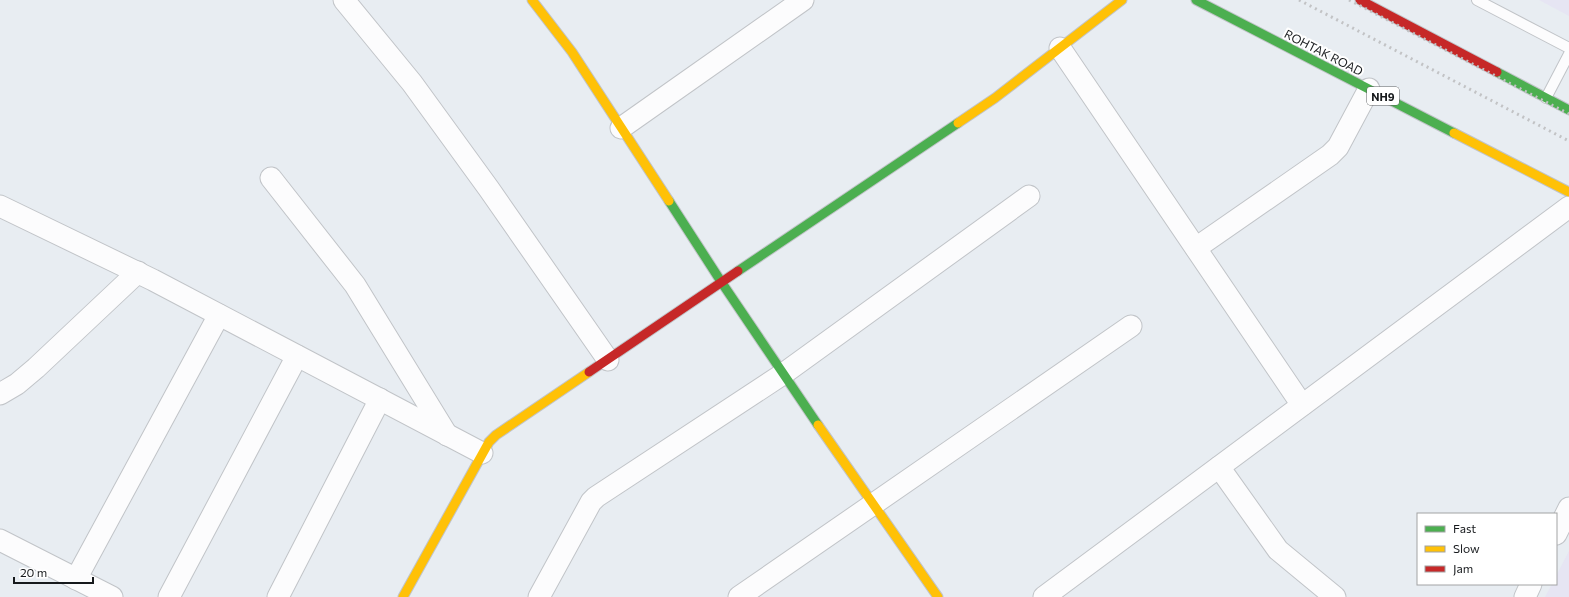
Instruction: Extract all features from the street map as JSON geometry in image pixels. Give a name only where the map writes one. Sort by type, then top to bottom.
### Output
[{"type":"main road","points":[[532,0],[572,52],[783,374],[938,597]]},
{"type":"main road","points":[[403,597],[482,453],[489,442],[496,435],[995,98],[1122,0]]},
{"type":"main road","name":"ROHTAK ROAD","points":[[1196,0],[1569,192]]},
{"type":"main road","points":[[1360,0],[1569,110]]},
{"type":"street","points":[[344,0],[412,82],[489,189],[608,360]]},
{"type":"street","points":[[621,128],[803,0]]},
{"type":"street","points":[[1060,48],[1302,405]]},
{"type":"street","points":[[1196,248],[1330,155],[1338,147],[1369,89]]},
{"type":"street","points":[[271,178],[355,285],[447,435]]},
{"type":"street","points":[[539,597],[591,502],[596,497],[783,374],[1030,196]]},
{"type":"street","points":[[1044,597],[1569,207]]},
{"type":"street","points":[[2,212],[138,272],[482,453]]},
{"type":"street","points":[[0,394],[16,384],[36,368],[138,272]]},
{"type":"street","points":[[76,579],[219,315]]},
{"type":"street","points":[[739,597],[1131,326]]},
{"type":"street","points":[[169,597],[298,356]]},
{"type":"street","points":[[278,597],[380,399]]},
{"type":"street","points":[[1219,467],[1278,550],[1331,596]]},
{"type":"street","points":[[1557,532],[1569,508]]},
{"type":"street","points":[[0,540],[112,597]]},
{"type":"street","points":[[1525,597],[1531,585]]},
{"type":"lane","points":[[1477,0],[1569,48]]},
{"type":"lane","points":[[1546,98],[1569,54]]},
{"type":"shaded area","points":[[1539,0],[1569,0],[1569,16]]},
{"type":"shaded area","points":[[1569,551],[1569,597],[1545,597],[1551,585],[1557,585],[1557,574]]},
{"type":"railway","points":[[1299,0],[1569,141]]},
{"type":"railway","points":[[1349,0],[1569,114]]},
{"type":"traffic: fast","points":[[1196,0],[1454,133]]},
{"type":"traffic: fast","points":[[1497,72],[1569,110]]},
{"type":"traffic: fast","points":[[738,271],[958,123]]},
{"type":"traffic: fast","points":[[669,201],[722,283],[818,425]]},
{"type":"traffic: slow","points":[[532,0],[572,52],[669,201]]},
{"type":"traffic: slow","points":[[958,123],[995,98],[1122,0]]},
{"type":"traffic: slow","points":[[1454,133],[1569,192]]},
{"type":"traffic: slow","points":[[403,597],[489,442],[496,435],[589,372]]},
{"type":"traffic: slow","points":[[818,425],[938,597]]},
{"type":"traffic: jam","points":[[1360,0],[1497,72]]},
{"type":"traffic: jam","points":[[589,372],[738,271]]}]
